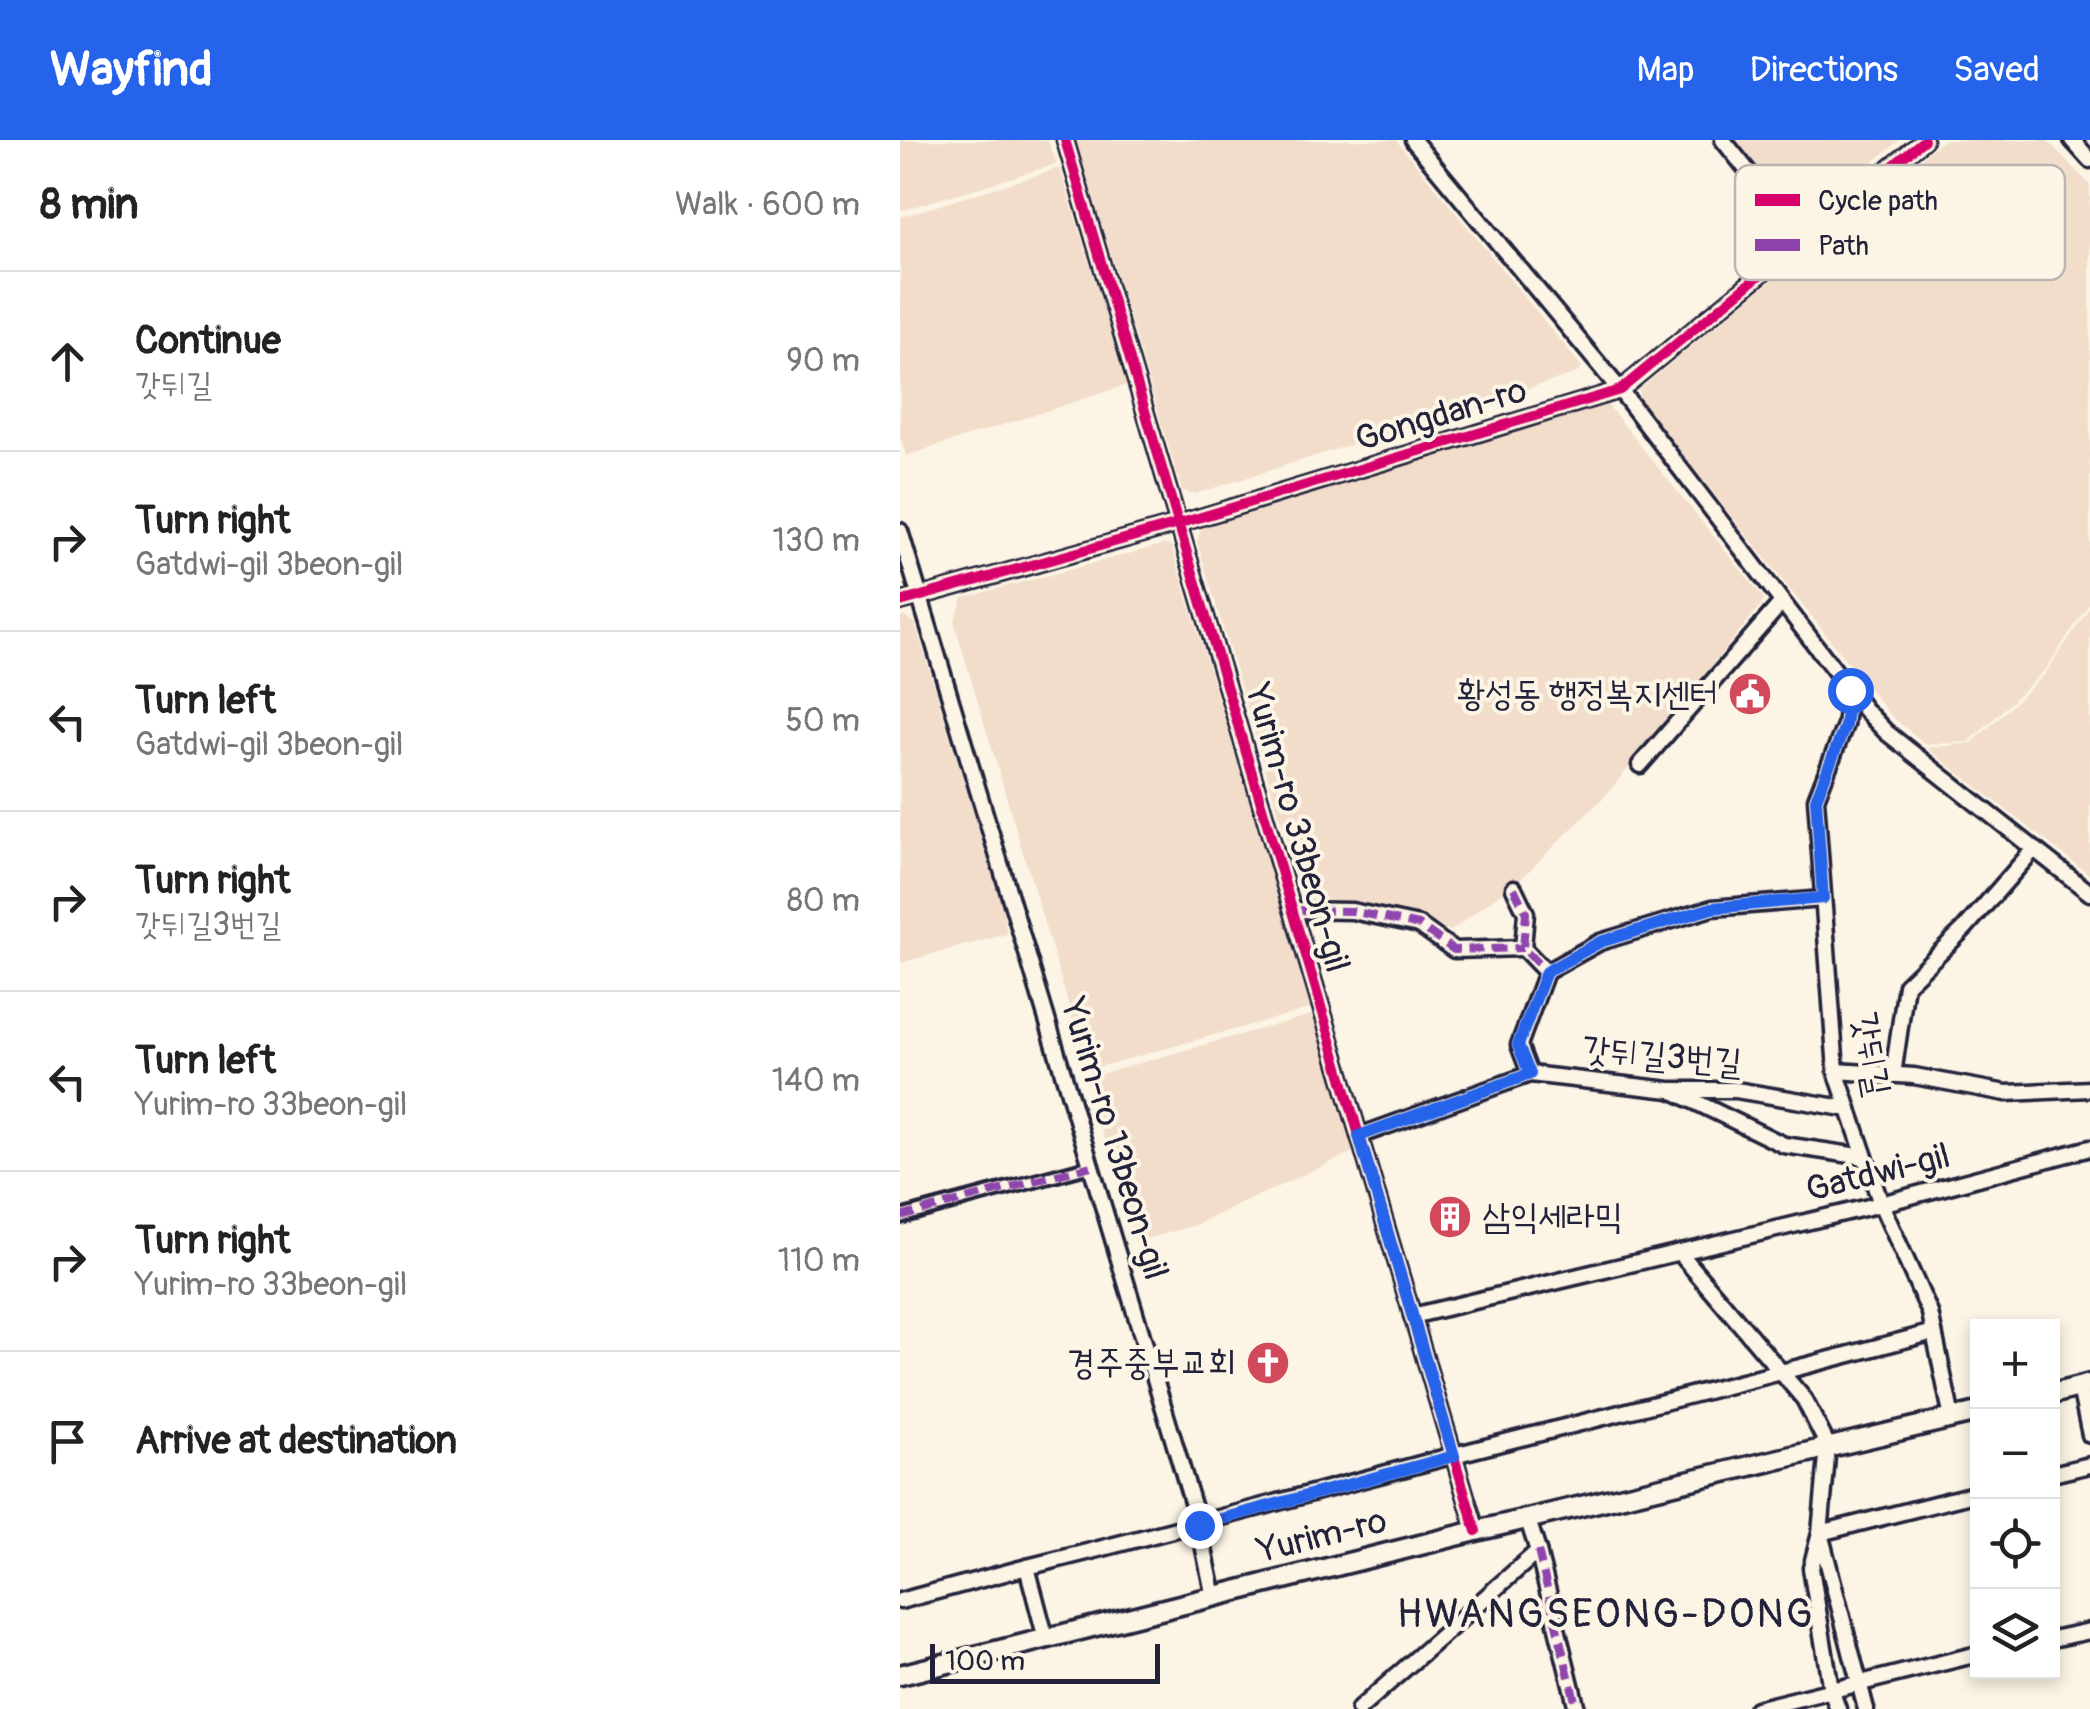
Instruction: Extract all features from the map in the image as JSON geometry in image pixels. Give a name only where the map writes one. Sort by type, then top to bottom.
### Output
[{"type":"street","name":"Yurim-ro 33beon-gil","points":[[1065,140],[1476,1532]]},
{"type":"street","points":[[1413,140],[1620,390],[1886,732],[2090,894]]},
{"type":"street","points":[[1722,140],[1742,165]]},
{"type":"street","name":"Gongdan-ro","points":[[1893,165],[1924,140]]},
{"type":"street","points":[[2072,140],[2090,160]]},
{"type":"street","name":"Gongdan-ro","points":[[900,602],[1178,524],[1620,390],[1752,280]]},
{"type":"street","name":"Yurim-ro 13beon-gil","points":[[900,531],[1199,1525],[1214,1597]]},
{"type":"street","points":[[1640,766],[1782,602]]},
{"type":"street","name":"갓뒤길","points":[[1850,690],[1845,726],[1816,799],[1836,1071],[1881,1204],[1930,1313],[1952,1418]]},
{"type":"street","points":[[1892,1075],[1906,985],[1965,928],[2034,849]]},
{"type":"street","points":[[1514,888],[1526,913],[1523,948],[1546,972]]},
{"type":"street","points":[[1530,1074],[1518,1045],[1546,972],[1600,942],[1712,908],[1823,898]]},
{"type":"street","name":"Yurim-ro 33beon-gil","points":[[1292,910],[1352,911],[1419,925],[1454,950],[1523,948]]},
{"type":"street","points":[[1836,1071],[1914,1076],[2006,1093],[2090,1089]]},
{"type":"street","name":"갓뒤길3번길","points":[[1359,1136],[1530,1074],[1670,1090],[1736,1090],[1849,1109]]},
{"type":"street","name":"Gatdwi-gil","points":[[1670,1090],[1784,1145],[1865,1158]]},
{"type":"street","name":"Gatdwi-gil","points":[[1412,1316],[1881,1204],[2090,1148]]},
{"type":"street","points":[[900,1217],[1091,1166]]},
{"type":"street","points":[[1679,1252],[1804,1398],[1828,1446],[1820,1533],[1811,1568],[1831,1690],[1838,1709]]},
{"type":"street","points":[[900,1601],[1934,1332]]},
{"type":"street","points":[[2060,1392],[2085,1386],[2090,1434]]},
{"type":"street","name":"Yurim-ro","points":[[900,1675],[1970,1414]]},
{"type":"street","points":[[2060,1472],[2090,1465]]},
{"type":"street","points":[[1820,1533],[1970,1495]]},
{"type":"street","points":[[1528,1520],[1576,1709]]},
{"type":"street","points":[[1820,1533],[1866,1709]]},
{"type":"street","points":[[1359,1709],[1538,1551]]},
{"type":"street","points":[[1027,1567],[1046,1639]]},
{"type":"street","points":[[2060,1636],[2090,1630]]},
{"type":"street","points":[[1756,1709],[1970,1656]]},
{"type":"shaded area","points":[[900,140],[1048,140],[1057,164],[900,211]]},
{"type":"shaded area","points":[[1076,140],[1396,140],[1582,367],[1577,373],[1195,494],[1182,491]]},
{"type":"shaded area","points":[[1734,140],[1900,140],[1869,165],[1755,165]]},
{"type":"shaded area","points":[[1943,140],[2047,140],[2090,185],[2090,602],[2046,669],[1969,742],[1925,744],[1890,715],[1639,400],[1639,389],[1772,280],[2065,280],[2065,165],[1912,165]]},
{"type":"shaded area","points":[[1060,168],[1127,385],[906,456],[900,437],[900,217]]},
{"type":"shaded area","points":[[1607,404],[1765,600],[1608,793],[1526,874],[1451,931],[1411,912],[1303,895],[1197,541],[1201,528]]},
{"type":"shaded area","points":[[1165,544],[1172,547],[1312,1008],[1088,1070],[954,622],[963,598]]},
{"type":"shaded area","points":[[2090,607],[2090,875],[1927,748],[1972,743],[2045,674]]},
{"type":"shaded area","points":[[900,617],[915,623],[1007,934],[900,963]]},
{"type":"shaded area","points":[[1314,1014],[1355,1151],[1193,1226],[1135,1242],[1086,1078]]},
{"type":"marked path","points":[[1514,888],[1526,913],[1523,948],[1546,972]]},
{"type":"marked path","points":[[1293,910],[1352,911],[1419,925],[1454,950],[1523,948]]},
{"type":"marked path","points":[[900,1217],[1091,1166]]},
{"type":"marked path","points":[[1538,1551],[1577,1709]]},
{"type":"cycle path","points":[[1065,140],[1476,1531]]},
{"type":"cycle path","points":[[1894,165],[1924,140]]},
{"type":"cycle path","points":[[900,602],[1178,524],[1620,390],[1754,280]]},
{"type":"place","name":"황성동 행정복지센터","points":[[1750,694]]},
{"type":"place","name":"삼익세라믹","points":[[1450,1217]]},
{"type":"place","name":"경주중부교회","points":[[1268,1363]]},
{"type":"district","name":"HWANGSEONG-DONG","points":[[1606,1614]]},
{"type":"route","points":[[1199,1525],[1454,1456],[1359,1136],[1530,1074],[1518,1045],[1546,972],[1600,942],[1712,908],[1823,898],[1816,799],[1845,726],[1850,690]]}]
